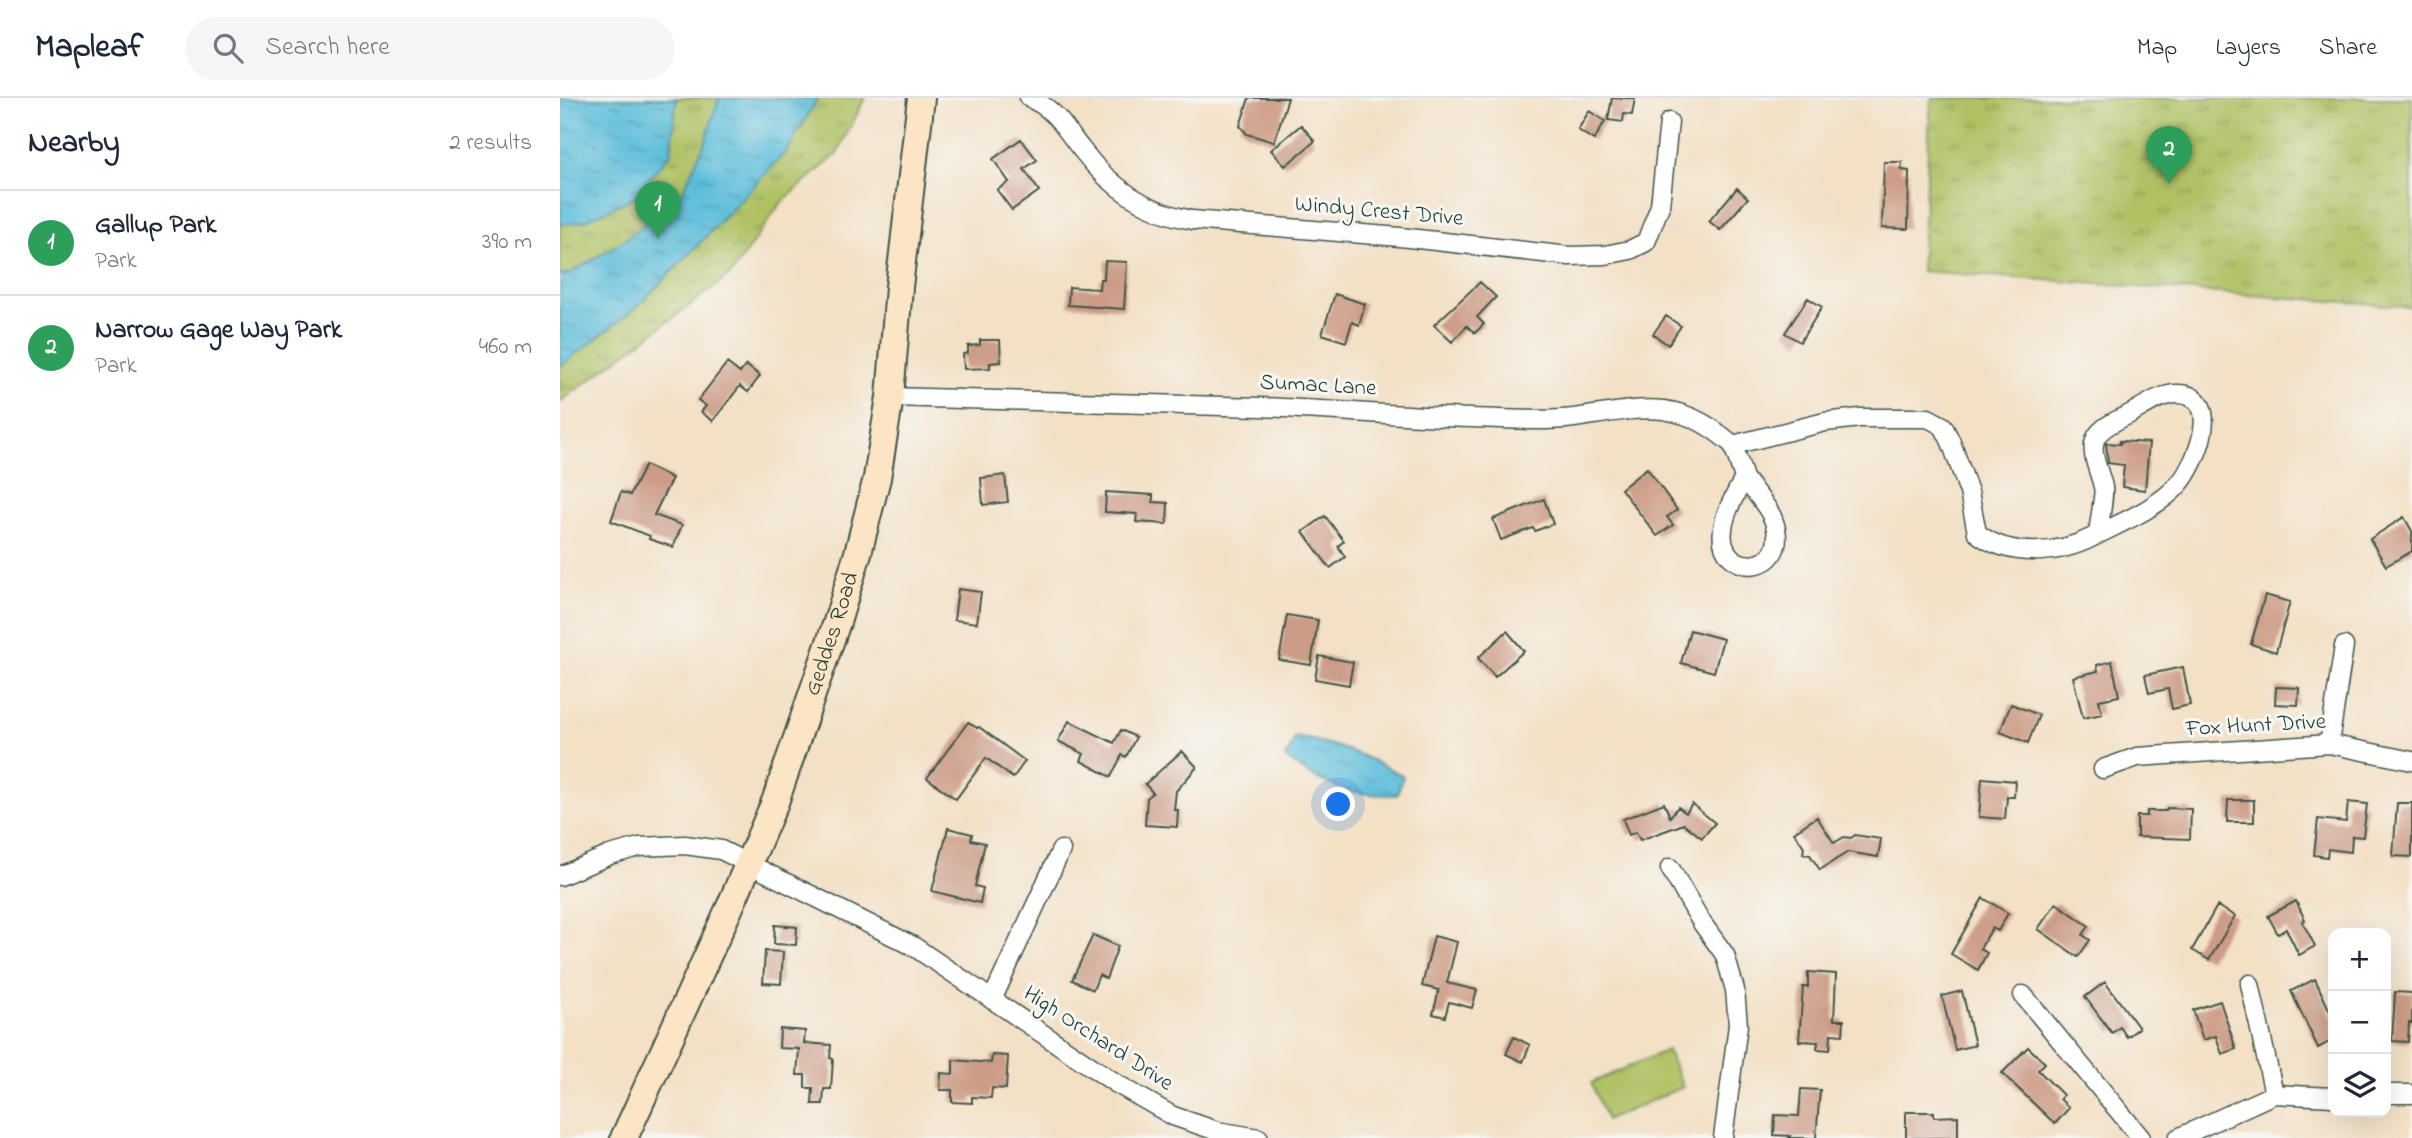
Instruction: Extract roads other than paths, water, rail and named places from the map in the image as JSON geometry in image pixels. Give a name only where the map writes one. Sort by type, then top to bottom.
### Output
[{"type":"main road","name":"Geddes Road","points":[[624,1138],[775,802],[842,606],[874,491],[890,397],[899,287],[921,98]]},
{"type":"street","name":"Windy Crest Drive","points":[[1041,100],[1066,127],[1082,151],[1119,188],[1144,206],[1170,216],[1407,237],[1569,256],[1605,255],[1630,250],[1646,242],[1660,206],[1669,122]]},
{"type":"street","points":[[1744,478],[1726,519],[1723,543],[1727,555],[1735,562],[1756,565],[1772,557],[1776,547],[1776,533],[1768,510],[1744,478],[1733,445],[1825,422],[1860,418],[1928,418],[1943,426],[1965,480],[1977,533],[1990,543],[2007,549],[2056,549],[2074,545],[2098,534],[2151,506],[2181,482],[2202,440],[2204,416],[2200,404],[2189,396],[2176,394],[2159,399],[2113,422],[2096,437],[2093,451],[2104,490],[2099,509],[2098,534]]},
{"type":"street","name":"Sumac Lane","points":[[890,397],[1250,407],[1473,418],[1553,419],[1616,411],[1662,410],[1698,420],[1716,430],[1733,445]]},
{"type":"street","points":[[2329,744],[2344,646]]},
{"type":"street","name":"Fox Hunt Drive","points":[[2103,769],[2137,757],[2329,744],[2412,761]]},
{"type":"street","name":"High Orchard Drive","points":[[560,876],[610,855],[639,848],[685,845],[720,850],[913,946],[1117,1084],[1173,1116],[1217,1131],[1259,1138]]},
{"type":"street","name":"High Orchard Drive","points":[[992,1000],[1061,850]]},
{"type":"street","points":[[1670,869],[1702,923],[1725,955],[1735,990],[1738,1025],[1723,1138]]},
{"type":"street","points":[[2250,984],[2274,1094]]},
{"type":"street","points":[[2023,995],[2141,1138]]},
{"type":"street","points":[[2178,1138],[2274,1094],[2328,1097]]},
{"type":"street","points":[[2391,1094],[2412,1094]]},
{"type":"water","points":[[560,98],[676,98],[676,105],[671,153],[633,198],[584,221],[560,225]]},
{"type":"water","points":[[719,98],[818,98],[786,152],[694,249],[636,308],[560,367],[560,275],[572,272],[626,239],[682,193],[705,142]]},
{"type":"water","points":[[1295,737],[1350,751],[1403,776],[1397,795],[1351,791],[1312,776],[1286,758]]},
{"type":"place","name":"Narrow Gage Way Park","points":[[2169,184]]},
{"type":"place","name":"Gallup Park","points":[[658,239]]}]
